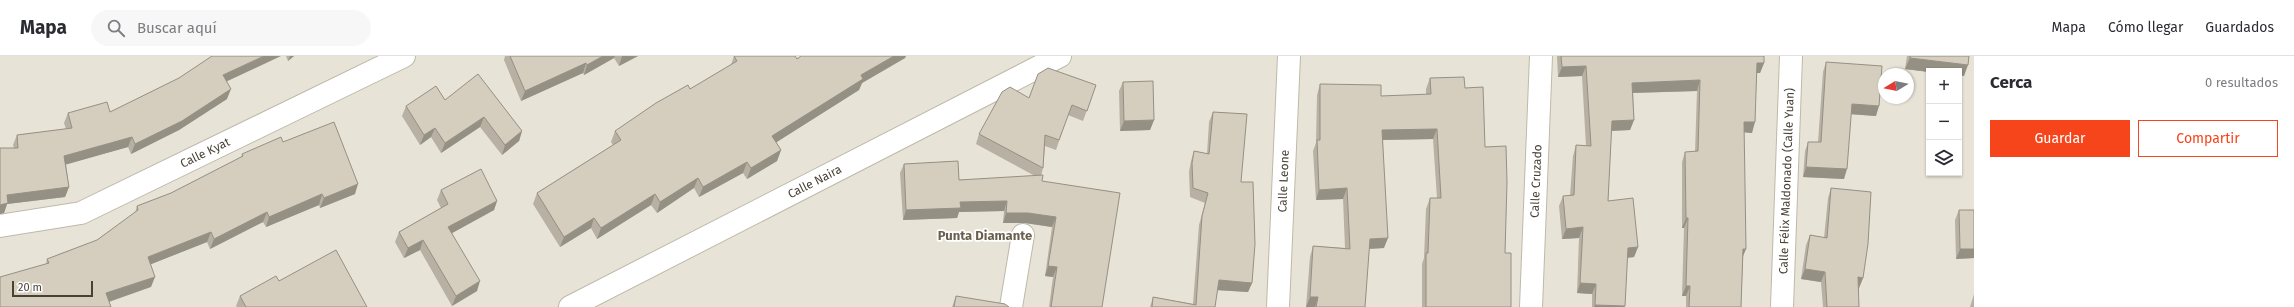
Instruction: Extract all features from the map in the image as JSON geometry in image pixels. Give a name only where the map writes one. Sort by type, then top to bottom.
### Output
[{"type":"street","name":"Calle Kyat","points":[[0,226],[81,213],[404,56]]},
{"type":"street","name":"Calle Naira","points":[[570,307],[1060,56]]},
{"type":"street","name":"Calle Leone","points":[[1278,307],[1289,56]]},
{"type":"street","name":"Calle Cruzado","points":[[1531,307],[1541,56]]},
{"type":"street","name":"Calle Félix Maldonado (Calle Yuan)","points":[[1782,307],[1791,56]]},
{"type":"street","points":[[1011,307],[1023,235]]},
{"type":"shaded area","points":[[0,56],[1974,56],[1974,307],[0,307]]},
{"type":"building","points":[[212,56],[264,56],[223,75],[231,89],[182,121],[135,144],[132,137],[64,156],[69,187],[7,195],[8,203],[0,205],[0,148],[18,148],[17,135],[72,128],[68,113],[107,102],[110,112],[179,78]]},
{"type":"building","points":[[510,56],[603,56],[587,65],[586,63],[525,91]]},
{"type":"building","points":[[734,56],[795,56],[797,59],[801,56],[894,56],[861,75],[863,79],[772,136],[781,150],[751,168],[747,162],[703,187],[698,178],[660,202],[655,194],[601,228],[594,218],[564,237],[537,193],[621,140],[615,131],[656,103],[688,85],[690,89],[737,61]]},
{"type":"building","points":[[1561,56],[1764,56],[1764,63],[1757,63],[1755,122],[1744,122],[1746,249],[1743,249],[1741,307],[1689,307],[1690,286],[1686,286],[1688,218],[1686,218],[1685,152],[1698,151],[1700,80],[1632,83],[1634,120],[1612,121],[1608,201],[1633,198],[1638,247],[1628,248],[1625,306],[1595,305],[1596,284],[1580,283],[1583,227],[1566,229],[1563,196],[1574,195],[1576,145],[1591,146],[1586,66],[1562,67]]},
{"type":"building","points":[[1910,56],[1969,56],[1968,65],[1910,58]]},
{"type":"building","points":[[1826,62],[1882,66],[1882,68],[1878,68],[1879,106],[1852,104],[1847,169],[1806,167],[1808,142],[1821,142]]},
{"type":"building","points":[[1048,68],[1096,85],[1087,111],[1072,105],[1059,140],[1045,135],[1043,168],[979,134],[1002,92],[1010,87],[1029,98],[1038,74]]},
{"type":"building","points":[[478,74],[522,131],[505,145],[484,117],[445,143],[435,128],[424,135],[406,106],[436,86],[445,100]]},
{"type":"building","points":[[1464,77],[1465,88],[1483,87],[1485,147],[1506,146],[1507,182],[1505,253],[1511,253],[1511,307],[1426,307],[1426,253],[1428,253],[1430,198],[1441,198],[1437,129],[1382,130],[1388,238],[1370,239],[1365,307],[1316,307],[1318,297],[1310,297],[1313,246],[1350,249],[1347,188],[1319,190],[1317,140],[1320,140],[1320,84],[1381,85],[1381,96],[1431,94],[1430,78]]},
{"type":"building","points":[[1153,81],[1154,120],[1124,121],[1123,82]]},
{"type":"building","points":[[1213,112],[1247,114],[1241,182],[1253,182],[1255,244],[1252,283],[1219,280],[1215,307],[1152,307],[1153,297],[1196,305],[1202,216],[1208,193],[1193,188],[1192,163],[1194,151],[1209,154]]},
{"type":"building","points":[[334,122],[358,184],[324,198],[322,194],[269,217],[267,212],[214,239],[211,232],[148,257],[155,277],[106,293],[111,307],[0,307],[0,277],[49,263],[47,259],[97,240],[138,210],[137,206],[171,193],[243,156],[242,154],[281,137],[283,142]]},
{"type":"building","points":[[958,161],[959,180],[1043,175],[1042,181],[1120,193],[1102,307],[1051,307],[1057,267],[1048,266],[1056,217],[1028,213],[1006,213],[1007,201],[960,202],[961,208],[906,210],[904,164]]},
{"type":"building","points":[[481,169],[497,201],[448,227],[480,281],[456,296],[423,240],[408,248],[399,232],[448,204],[441,190]]},
{"type":"building","points":[[1831,188],[1871,192],[1868,244],[1863,278],[1858,277],[1859,307],[1827,307],[1825,272],[1805,269],[1810,235],[1827,238]]},
{"type":"building","points":[[1959,210],[1974,210],[1974,249],[1960,249]]},
{"type":"building","points":[[336,250],[367,307],[246,307],[240,296],[276,276],[279,281]]},
{"type":"building","points":[[956,296],[1005,304],[1009,307],[954,307]]},
{"type":"district","name":"Punta Diamante","points":[[985,235]]}]
